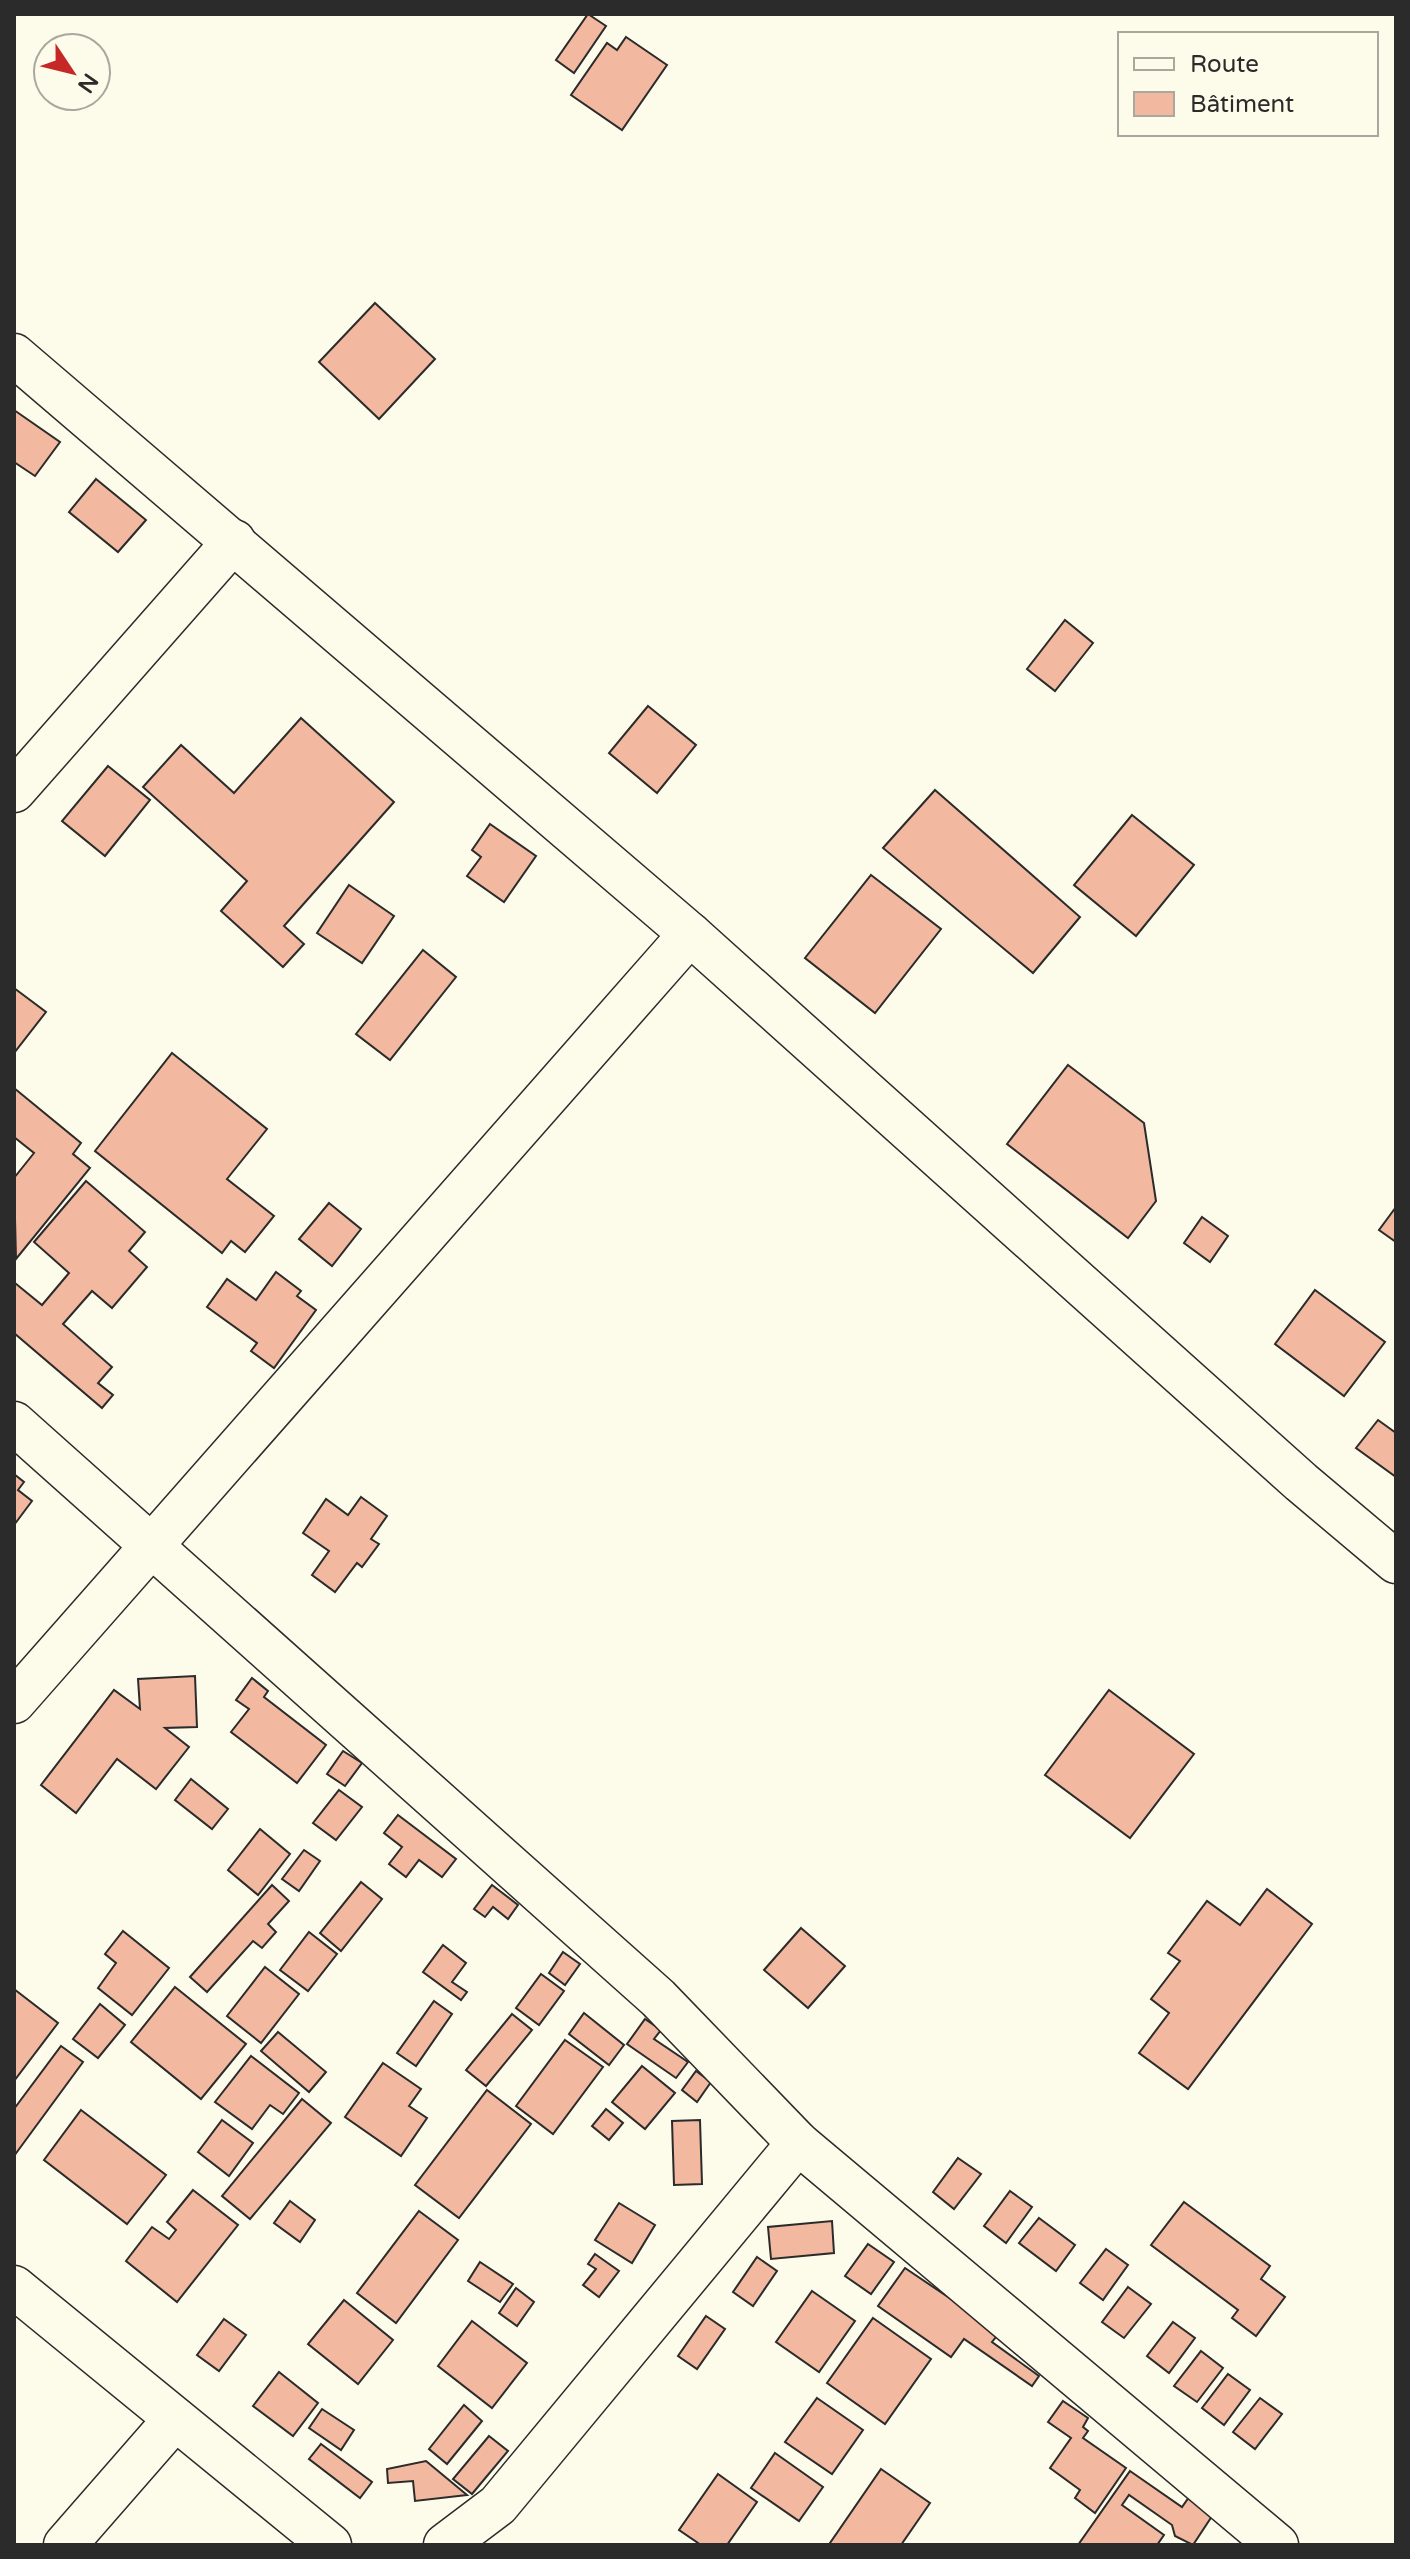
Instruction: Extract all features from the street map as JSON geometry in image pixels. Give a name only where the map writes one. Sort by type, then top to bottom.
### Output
[{"type":"street","points":[[14,355],[690,934],[1301,1482],[1396,1562]]},
{"type":"street","points":[[14,791],[234,541]]},
{"type":"street","points":[[14,1702],[690,934]]},
{"type":"street","points":[[14,1423],[658,1998],[798,2143],[1277,2545]]},
{"type":"street","points":[[445,2545],[498,2505],[798,2143]]},
{"type":"street","points":[[14,2287],[330,2545]]},
{"type":"street","points":[[65,2545],[175,2419]]},
{"type":"building","points":[[588,14],[606,26],[574,73],[556,60]]},
{"type":"building","points":[[626,37],[667,65],[622,130],[571,95],[607,43],[617,50]]},
{"type":"building","points":[[375,303],[435,359],[379,419],[319,362]]},
{"type":"building","points":[[14,410],[60,442],[35,476],[14,462]]},
{"type":"building","points":[[96,479],[146,520],[118,552],[69,512]]},
{"type":"building","points":[[1065,620],[1093,643],[1055,691],[1027,669]]},
{"type":"building","points":[[648,706],[696,745],[657,793],[609,753]]},
{"type":"building","points":[[301,718],[394,802],[284,926],[304,944],[283,967],[221,911],[247,881],[143,787],[181,745],[234,793]]},
{"type":"building","points":[[108,766],[150,800],[105,856],[62,821]]},
{"type":"building","points":[[935,790],[1080,917],[1033,973],[883,848]]},
{"type":"building","points":[[1132,815],[1194,865],[1136,936],[1074,885]]},
{"type":"building","points":[[490,824],[536,856],[504,902],[467,876],[481,857],[472,850]]},
{"type":"building","points":[[871,875],[941,929],[875,1013],[805,958]]},
{"type":"building","points":[[349,885],[394,916],[362,963],[317,933]]},
{"type":"building","points":[[423,950],[456,977],[390,1060],[356,1034]]},
{"type":"building","points":[[14,988],[46,1012],[14,1053]]},
{"type":"building","points":[[172,1053],[267,1129],[227,1179],[274,1216],[245,1252],[231,1241],[222,1253],[95,1151]]},
{"type":"building","points":[[1068,1065],[1144,1123],[1156,1201],[1128,1238],[1007,1144]]},
{"type":"building","points":[[14,1088],[81,1143],[73,1154],[90,1168],[16,1259],[14,1178],[34,1153],[14,1137]]},
{"type":"building","points":[[86,1181],[145,1232],[129,1251],[147,1267],[112,1308],[92,1291],[63,1324],[112,1367],[98,1383],[113,1395],[102,1408],[14,1333],[15,1283],[42,1305],[69,1273],[34,1242]]},
{"type":"building","points":[[329,1203],[361,1229],[332,1266],[299,1239]]},
{"type":"building","points":[[1396,1207],[1396,1242],[1379,1230]]},
{"type":"building","points":[[1202,1217],[1228,1236],[1210,1262],[1184,1243]]},
{"type":"building","points":[[276,1272],[301,1291],[297,1296],[316,1310],[274,1368],[251,1351],[257,1343],[207,1307],[227,1279],[256,1300]]},
{"type":"building","points":[[1315,1290],[1385,1342],[1344,1396],[1275,1344]]},
{"type":"building","points":[[1378,1420],[1396,1433],[1396,1477],[1356,1448]]},
{"type":"building","points":[[14,1474],[24,1482],[18,1490],[32,1501],[14,1525]]},
{"type":"building","points":[[361,1497],[387,1516],[371,1539],[379,1544],[362,1567],[357,1563],[335,1592],[312,1575],[329,1551],[303,1533],[326,1499],[348,1515]]},
{"type":"building","points":[[195,1676],[197,1727],[165,1728],[189,1747],[156,1789],[117,1759],[76,1813],[41,1785],[114,1690],[140,1709],[138,1679]]},
{"type":"building","points":[[252,1678],[268,1691],[264,1697],[326,1745],[297,1783],[231,1732],[249,1709],[236,1700]]},
{"type":"building","points":[[1109,1690],[1194,1754],[1130,1838],[1045,1775]]},
{"type":"building","points":[[343,1751],[362,1763],[345,1786],[327,1774]]},
{"type":"building","points":[[191,1779],[228,1809],[212,1829],[175,1800]]},
{"type":"building","points":[[339,1790],[362,1807],[336,1840],[313,1823]]},
{"type":"building","points":[[398,1815],[456,1859],[442,1877],[419,1860],[406,1877],[389,1864],[402,1847],[384,1833]]},
{"type":"building","points":[[260,1829],[290,1854],[258,1895],[228,1870]]},
{"type":"building","points":[[304,1850],[320,1861],[299,1891],[282,1879]]},
{"type":"building","points":[[361,1882],[382,1899],[341,1951],[320,1933]]},
{"type":"building","points":[[272,1885],[289,1901],[268,1924],[276,1932],[262,1948],[253,1941],[207,1992],[190,1977]]},
{"type":"building","points":[[492,1885],[518,1905],[508,1919],[493,1907],[485,1917],[474,1909]]},
{"type":"building","points":[[1267,1889],[1312,1924],[1188,2089],[1139,2053],[1169,2013],[1151,1999],[1180,1961],[1168,1953],[1207,1901],[1240,1925]]},
{"type":"building","points":[[801,1928],[845,1966],[808,2008],[764,1970]]},
{"type":"building","points":[[123,1931],[169,1968],[132,2015],[98,1988],[116,1963],[105,1954]]},
{"type":"building","points":[[309,1932],[337,1954],[308,1991],[280,1970]]},
{"type":"building","points":[[443,1945],[466,1963],[452,1982],[467,1992],[461,2000],[423,1972]]},
{"type":"building","points":[[563,1952],[580,1964],[565,1985],[549,1973]]},
{"type":"building","points":[[265,1967],[299,1994],[261,2043],[227,2016]]},
{"type":"building","points":[[541,1974],[564,1991],[539,2025],[516,2008]]},
{"type":"building","points":[[175,1987],[246,2044],[201,2099],[131,2042]]},
{"type":"building","points":[[14,1989],[58,2023],[14,2081]]},
{"type":"building","points":[[434,2001],[452,2014],[416,2066],[397,2053]]},
{"type":"building","points":[[100,2004],[125,2025],[98,2058],[73,2039]]},
{"type":"building","points":[[584,2013],[624,2045],[609,2065],[569,2034]]},
{"type":"building","points":[[512,2014],[532,2030],[486,2086],[466,2070]]},
{"type":"building","points":[[645,2019],[661,2030],[654,2039],[688,2062],[676,2078],[627,2044]]},
{"type":"building","points":[[278,2032],[326,2072],[309,2092],[261,2051]]},
{"type":"building","points":[[565,2040],[603,2067],[553,2134],[516,2106]]},
{"type":"building","points":[[61,2046],[83,2062],[14,2156],[14,2109]]},
{"type":"building","points":[[251,2056],[299,2093],[283,2114],[270,2105],[252,2129],[215,2102]]},
{"type":"building","points":[[383,2063],[421,2089],[409,2106],[427,2118],[401,2156],[345,2117]]},
{"type":"building","points":[[642,2066],[675,2093],[645,2129],[612,2102]]},
{"type":"building","points":[[696,2071],[711,2082],[697,2102],[682,2090]]},
{"type":"building","points":[[487,2090],[531,2124],[459,2218],[415,2185]]},
{"type":"building","points":[[302,2099],[331,2123],[250,2219],[222,2196]]},
{"type":"building","points":[[606,2109],[623,2123],[609,2140],[592,2126]]},
{"type":"building","points":[[81,2110],[166,2175],[127,2224],[44,2160]]},
{"type":"building","points":[[222,2120],[253,2143],[229,2176],[198,2152]]},
{"type":"building","points":[[700,2120],[702,2184],[674,2185],[672,2121]]},
{"type":"building","points":[[958,2158],[981,2174],[954,2209],[933,2192]]},
{"type":"building","points":[[193,2190],[238,2225],[177,2302],[126,2261],[152,2227],[169,2239],[176,2230],[167,2222]]},
{"type":"building","points":[[1010,2191],[1032,2207],[1006,2243],[984,2226]]},
{"type":"building","points":[[290,2201],[315,2220],[300,2242],[274,2223]]},
{"type":"building","points":[[1184,2202],[1270,2266],[1261,2279],[1285,2297],[1256,2336],[1232,2318],[1238,2310],[1151,2245]]},
{"type":"building","points":[[619,2203],[655,2225],[632,2263],[595,2240]]},
{"type":"building","points":[[419,2211],[458,2240],[396,2323],[357,2293]]},
{"type":"building","points":[[1039,2218],[1075,2245],[1056,2271],[1019,2243]]},
{"type":"building","points":[[832,2221],[834,2253],[771,2259],[768,2227]]},
{"type":"building","points":[[868,2244],[894,2262],[871,2294],[845,2276]]},
{"type":"building","points":[[1106,2249],[1128,2265],[1103,2300],[1080,2283]]},
{"type":"building","points":[[595,2254],[619,2271],[599,2297],[583,2285],[596,2269],[588,2264]]},
{"type":"building","points":[[757,2257],[777,2271],[753,2306],[733,2292]]},
{"type":"building","points":[[480,2262],[513,2284],[500,2302],[468,2281]]},
{"type":"building","points":[[905,2268],[1000,2332],[992,2342],[1039,2376],[1032,2386],[964,2339],[951,2357],[878,2306]]},
{"type":"building","points":[[1128,2287],[1151,2304],[1124,2338],[1102,2322]]},
{"type":"building","points":[[516,2288],[534,2302],[517,2326],[499,2313]]},
{"type":"building","points":[[812,2291],[855,2321],[819,2372],[776,2342]]},
{"type":"building","points":[[344,2300],[393,2340],[358,2384],[308,2344]]},
{"type":"building","points":[[706,2316],[725,2329],[697,2369],[678,2356]]},
{"type":"building","points":[[873,2318],[931,2359],[885,2424],[827,2383]]},
{"type":"building","points":[[224,2319],[246,2335],[219,2371],[197,2355]]},
{"type":"building","points":[[472,2321],[527,2363],[492,2408],[438,2366]]},
{"type":"building","points":[[1173,2322],[1195,2338],[1169,2373],[1147,2356]]},
{"type":"building","points":[[1201,2351],[1223,2368],[1197,2402],[1174,2386]]},
{"type":"building","points":[[279,2372],[318,2403],[293,2436],[253,2406]]},
{"type":"building","points":[[1228,2374],[1250,2390],[1224,2425],[1202,2408]]},
{"type":"building","points":[[817,2398],[863,2430],[832,2474],[785,2442]]},
{"type":"building","points":[[1260,2398],[1282,2414],[1255,2449],[1233,2432]]},
{"type":"building","points":[[1063,2401],[1088,2418],[1083,2427],[1088,2431],[1083,2438],[1126,2468],[1095,2513],[1075,2498],[1080,2490],[1050,2468],[1071,2438],[1048,2422]]},
{"type":"building","points":[[464,2405],[482,2421],[447,2464],[429,2449]]},
{"type":"building","points":[[322,2409],[354,2430],[341,2450],[309,2428]]},
{"type":"building","points":[[489,2436],[508,2451],[472,2494],[453,2479]]},
{"type":"building","points":[[321,2444],[372,2482],[360,2498],[309,2459]]},
{"type":"building","points":[[775,2453],[823,2487],[799,2521],[751,2488]]},
{"type":"building","points":[[426,2461],[467,2495],[415,2501],[413,2481],[388,2483],[387,2469]]},
{"type":"building","points":[[881,2469],[930,2503],[901,2545],[833,2545],[830,2543]]},
{"type":"building","points":[[1130,2471],[1182,2507],[1194,2490],[1218,2507],[1193,2545],[1175,2536],[1172,2525],[1129,2495],[1122,2505],[1164,2535],[1157,2545],[1078,2545]]},
{"type":"building","points":[[718,2474],[757,2502],[727,2545],[701,2545],[679,2530]]}]
